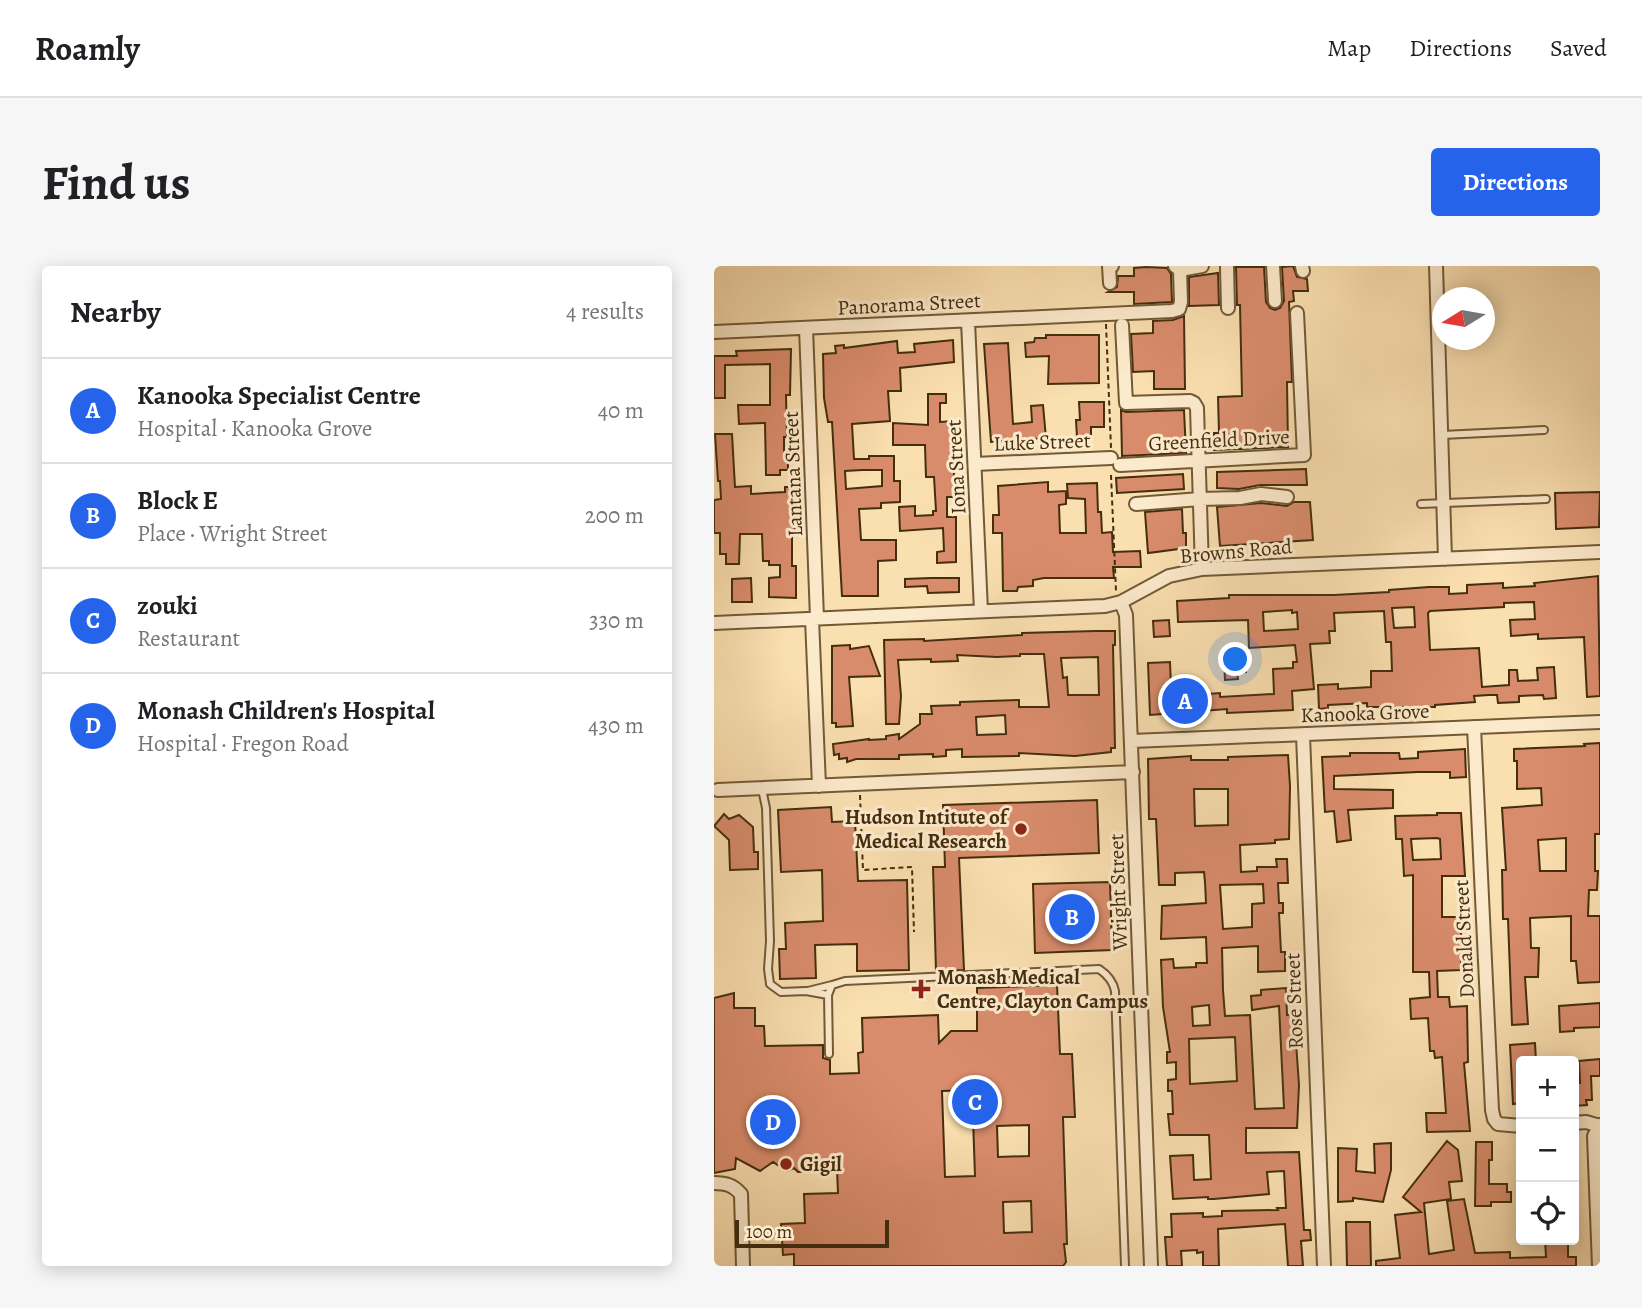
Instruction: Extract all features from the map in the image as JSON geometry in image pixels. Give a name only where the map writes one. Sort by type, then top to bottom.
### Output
[{"type":"street","points":[[1110,283],[1112,266]]},
{"type":"street","points":[[1177,268],[1202,266]]},
{"type":"street","points":[[1225,266],[1228,308]]},
{"type":"street","points":[[1273,266],[1275,302]]},
{"type":"street","points":[[1436,266],[1445,559]]},
{"type":"street","name":"Panorama Street","points":[[714,332],[1179,309],[1181,302],[1177,268]]},
{"type":"street","name":"Greenfield Drive","points":[[1115,461],[1304,455],[1297,313]]},
{"type":"street","name":"Iona Street","points":[[968,321],[981,611]]},
{"type":"street","points":[[1122,325],[1126,403],[1190,401],[1197,408],[1202,569]]},
{"type":"street","name":"Lantana Street","points":[[806,328],[819,786]]},
{"type":"street","name":"Luke Street","points":[[975,464],[1115,461]]},
{"type":"street","points":[[1136,505],[1240,498],[1261,494],[1287,497]]},
{"type":"street","name":"Browns Road","points":[[714,623],[1105,606],[1121,602],[1169,576],[1202,569],[1600,552]]},
{"type":"street","name":"Wright Street","points":[[1121,602],[1126,615],[1132,741],[1152,1266]]},
{"type":"street","name":"Kanooka Grove","points":[[1132,741],[1600,722]]},
{"type":"street","name":"Donald Street","points":[[1474,727],[1492,1110],[1498,1124],[1516,1126]]},
{"type":"street","name":"Rose Street","points":[[1303,734],[1324,1266]]},
{"type":"street","points":[[718,790],[1133,772]]},
{"type":"street","points":[[1579,1123],[1600,1126],[1594,1136],[1599,1266]]},
{"type":"street","points":[[714,1184],[726,1183],[735,1187],[740,1195],[743,1266]]},
{"type":"lane","points":[[1442,435],[1544,430]]},
{"type":"lane","points":[[1421,504],[1546,499]]},
{"type":"lane","points":[[762,788],[766,808],[769,892],[768,976],[770,984],[776,990],[806,991],[845,981],[1099,969],[1112,981],[1115,991],[1125,1266]]},
{"type":"lane","points":[[829,1055],[828,995],[832,985]]},
{"type":"lane","points":[[806,991],[828,995]]},
{"type":"path","points":[[1105,314],[1115,461],[1116,591],[1121,602]]},
{"type":"path","points":[[859,785],[863,870],[912,867],[914,932]]},
{"type":"building","points":[[1293,266],[1297,277],[1307,279],[1308,291],[1293,291],[1294,301],[1289,302],[1292,382],[1287,382],[1288,447],[1214,450],[1214,433],[1219,433],[1218,397],[1242,396],[1240,305],[1237,305],[1236,267],[1264,267],[1266,302],[1275,310],[1280,308],[1284,301],[1282,267]]},
{"type":"building","points":[[1134,268],[1167,268],[1171,274],[1172,302],[1134,304],[1134,292],[1108,292],[1117,287],[1118,276],[1134,276]]},
{"type":"building","points":[[1218,273],[1219,305],[1189,306],[1189,277]]},
{"type":"building","points":[[1184,316],[1185,389],[1154,389],[1154,371],[1133,372],[1131,334],[1153,333],[1153,321],[1173,320]]},
{"type":"building","points":[[1046,335],[1099,335],[1099,383],[1048,384],[1049,356],[1026,357],[1025,343],[1034,342],[1035,338],[1046,338]]},
{"type":"building","points":[[953,340],[954,362],[900,368],[901,391],[888,391],[890,421],[852,424],[854,459],[894,456],[894,481],[900,481],[900,502],[881,503],[881,508],[859,509],[861,540],[896,540],[896,560],[878,561],[878,596],[842,596],[832,422],[828,422],[824,398],[823,354],[836,353],[835,346],[844,345],[844,348],[897,341],[898,353],[915,352],[914,344]],"holes":[[[882,470],[882,486],[846,489],[845,471]]]},
{"type":"building","points":[[1008,343],[1013,424],[1032,422],[1031,406],[1043,405],[1046,438],[991,442],[984,344]]},
{"type":"building","points":[[791,349],[790,395],[786,395],[787,437],[784,437],[784,458],[788,458],[788,470],[780,470],[780,475],[766,475],[765,423],[739,424],[738,405],[770,405],[770,364],[725,365],[725,398],[714,398],[714,356],[737,356],[736,351]]},
{"type":"building","points":[[928,394],[946,394],[946,403],[940,403],[940,422],[954,421],[955,440],[951,440],[956,497],[947,497],[947,517],[956,517],[956,562],[937,563],[937,552],[944,551],[943,528],[900,531],[899,507],[915,506],[915,516],[933,515],[933,511],[936,511],[934,477],[926,477],[925,445],[893,445],[893,423],[928,425]]},
{"type":"building","points":[[1079,402],[1104,402],[1104,427],[1091,427],[1091,438],[1077,438]]},
{"type":"building","points":[[1121,410],[1184,410],[1186,453],[1122,456]]},
{"type":"building","points":[[715,434],[732,434],[735,487],[751,486],[751,494],[785,492],[785,487],[796,487],[792,566],[796,566],[796,598],[769,597],[769,578],[780,577],[780,565],[769,565],[769,561],[763,561],[762,534],[740,534],[739,564],[726,564],[726,554],[720,554],[720,533],[714,533],[714,500],[721,499]]},
{"type":"building","points":[[1306,469],[1307,485],[1217,488],[1217,472]]},
{"type":"building","points":[[1183,474],[1184,489],[1117,493],[1116,478]]},
{"type":"building","points":[[1048,482],[1048,492],[1066,491],[1066,504],[1059,505],[1060,533],[1086,533],[1085,499],[1068,498],[1067,484],[1097,483],[1102,533],[1112,532],[1113,552],[1140,551],[1141,567],[1113,567],[1114,578],[1044,578],[1033,580],[1033,586],[1018,587],[1017,591],[1003,591],[1002,533],[993,533],[993,515],[999,515],[998,486]]},
{"type":"building","points":[[1600,492],[1599,527],[1556,529],[1555,493]]},
{"type":"building","points":[[1294,502],[1310,502],[1313,540],[1220,546],[1217,507],[1261,503],[1287,506]]},
{"type":"building","points":[[1182,509],[1186,548],[1148,553],[1145,512]]},
{"type":"building","points":[[1598,576],[1600,696],[1587,697],[1584,637],[1538,639],[1538,634],[1511,636],[1510,620],[1535,619],[1534,602],[1504,603],[1504,607],[1430,611],[1430,650],[1479,648],[1482,687],[1509,685],[1509,670],[1517,670],[1518,681],[1538,680],[1537,668],[1554,667],[1556,698],[1544,699],[1543,695],[1519,696],[1519,702],[1498,703],[1497,695],[1489,695],[1474,696],[1475,702],[1435,707],[1367,707],[1367,703],[1328,705],[1328,708],[1319,709],[1318,685],[1338,684],[1338,689],[1371,687],[1371,671],[1392,671],[1391,642],[1386,642],[1384,611],[1334,613],[1335,631],[1329,631],[1330,643],[1310,644],[1314,689],[1292,691],[1293,710],[1227,713],[1227,709],[1150,715],[1148,663],[1170,662],[1171,686],[1190,685],[1190,692],[1194,691],[1194,695],[1220,693],[1220,697],[1274,694],[1273,669],[1293,668],[1293,662],[1297,662],[1295,645],[1249,648],[1248,620],[1178,622],[1177,601],[1229,598],[1229,595],[1334,595],[1429,587],[1449,587],[1449,594],[1467,593],[1467,585],[1503,583],[1503,588],[1535,586],[1534,583]],"holes":[[[1414,607],[1415,627],[1394,628],[1392,608]],[[1292,610],[1292,613],[1297,612],[1298,629],[1264,631],[1263,612]]]},
{"type":"building","points":[[751,578],[752,602],[732,602],[732,579]]},
{"type":"building","points":[[959,578],[959,592],[928,593],[927,586],[905,587],[905,579]]},
{"type":"building","points":[[1169,620],[1170,636],[1154,637],[1153,621]]},
{"type":"building","points":[[1115,631],[1115,748],[1111,748],[1111,752],[1075,756],[1019,753],[1019,756],[962,757],[962,749],[946,750],[946,756],[899,755],[899,759],[856,759],[847,762],[847,758],[839,759],[839,754],[834,755],[833,744],[886,739],[886,736],[899,734],[899,739],[920,724],[920,714],[932,714],[931,706],[1019,700],[1019,707],[1049,707],[1044,654],[997,657],[957,655],[958,661],[898,660],[901,696],[899,724],[886,724],[884,640],[924,641],[1022,633]],"holes":[[[1098,657],[1099,695],[1068,695],[1067,677],[1063,678],[1061,658]],[[1005,715],[1006,734],[977,735],[976,717]]]},
{"type":"building","points":[[850,645],[850,649],[869,646],[880,676],[849,677],[853,726],[836,727],[836,723],[832,723],[832,646]]},
{"type":"building","points":[[1245,658],[1246,672],[1237,673],[1238,679],[1225,680],[1224,659]]},
{"type":"building","points":[[1600,743],[1600,834],[1595,834],[1597,890],[1589,890],[1588,916],[1600,916],[1600,982],[1578,983],[1576,961],[1571,961],[1571,916],[1530,918],[1531,948],[1539,948],[1538,977],[1525,977],[1528,1024],[1512,1025],[1508,919],[1503,919],[1502,870],[1506,870],[1502,808],[1542,805],[1541,788],[1517,789],[1514,749],[1585,746],[1584,744]],"holes":[[[1566,838],[1566,871],[1540,871],[1538,840]]]},
{"type":"building","points":[[1465,749],[1466,777],[1450,778],[1450,772],[1334,776],[1334,789],[1393,790],[1393,808],[1348,810],[1351,840],[1337,842],[1334,811],[1325,812],[1322,757],[1350,756],[1350,753],[1399,753],[1400,759],[1418,758],[1418,752]]},
{"type":"building","points":[[1288,755],[1289,839],[1275,840],[1275,843],[1240,845],[1241,872],[1257,871],[1257,867],[1277,867],[1276,859],[1287,859],[1288,883],[1278,883],[1279,903],[1283,903],[1283,913],[1279,913],[1285,971],[1258,972],[1258,946],[1222,948],[1223,990],[1225,1016],[1250,1015],[1255,1109],[1284,1108],[1279,1006],[1252,1010],[1251,996],[1261,995],[1261,990],[1286,988],[1287,1015],[1294,1014],[1299,1085],[1297,1128],[1246,1128],[1246,1153],[1299,1152],[1304,1230],[1310,1230],[1311,1240],[1301,1241],[1303,1266],[1288,1266],[1285,1224],[1218,1229],[1219,1266],[1203,1266],[1203,1252],[1197,1253],[1197,1250],[1181,1251],[1182,1266],[1167,1266],[1165,1237],[1172,1237],[1171,1214],[1203,1213],[1203,1217],[1222,1216],[1222,1211],[1286,1208],[1284,1171],[1267,1172],[1269,1194],[1214,1199],[1173,1199],[1170,1156],[1193,1155],[1194,1180],[1211,1179],[1209,1135],[1170,1135],[1168,1114],[1173,1114],[1172,1091],[1168,1091],[1168,1080],[1176,1079],[1176,1062],[1167,1063],[1167,1052],[1170,1052],[1163,1007],[1161,960],[1173,959],[1174,968],[1196,967],[1196,963],[1207,963],[1206,937],[1161,939],[1162,906],[1206,903],[1205,882],[1204,872],[1175,873],[1175,885],[1159,885],[1156,819],[1149,819],[1148,759],[1191,756],[1191,760],[1228,760],[1228,757]],"holes":[[[1194,789],[1228,789],[1228,825],[1195,826]],[[1263,884],[1264,903],[1252,904],[1252,927],[1223,929],[1220,885]],[[1209,1005],[1210,1025],[1193,1026],[1192,1007]],[[1235,1037],[1237,1081],[1190,1084],[1189,1039]]]},
{"type":"building","name":"Hudson Intitute of Medical Research","points":[[1097,800],[1099,853],[959,858],[964,970],[936,971],[933,867],[945,867],[943,805]]},
{"type":"building","points":[[831,807],[832,822],[855,821],[858,881],[907,880],[909,970],[857,971],[857,944],[815,945],[816,978],[780,979],[779,949],[786,949],[785,923],[823,921],[822,870],[781,872],[778,810]]},
{"type":"building","points":[[1461,813],[1465,876],[1442,876],[1442,917],[1461,917],[1461,970],[1437,971],[1438,997],[1449,997],[1450,1007],[1467,1006],[1468,1062],[1464,1063],[1470,1131],[1427,1132],[1426,1113],[1446,1113],[1442,1057],[1435,1058],[1434,1051],[1430,1051],[1428,1018],[1411,1019],[1410,999],[1430,997],[1429,972],[1413,972],[1413,875],[1404,876],[1402,839],[1396,839],[1395,816]],"holes":[[[1411,839],[1440,839],[1441,859],[1413,860]]]},
{"type":"building","points":[[724,814],[729,819],[739,815],[753,827],[758,869],[730,870],[729,840],[714,826]]},
{"type":"building","points":[[1110,882],[1112,950],[1035,953],[1033,884]]},
{"type":"building","points":[[1057,985],[1060,1054],[1072,1054],[1075,1117],[1063,1117],[1066,1262],[1063,1266],[794,1266],[794,1254],[783,1255],[781,1224],[805,1223],[804,1194],[838,1193],[837,1170],[798,1172],[794,1168],[787,1171],[773,1162],[760,1171],[736,1158],[735,1169],[714,1173],[714,998],[734,993],[734,1008],[755,1008],[755,1026],[764,1026],[765,1046],[823,1045],[823,1058],[830,1060],[830,1074],[859,1073],[858,1053],[863,1052],[862,1018],[938,1015],[939,1043],[951,1031],[977,1031],[977,988]],"holes":[[[972,1090],[975,1176],[945,1177],[942,1091]],[[1029,1125],[1029,1156],[998,1157],[997,1126]],[[1031,1201],[1032,1232],[1004,1233],[1003,1202]]]},
{"type":"building","points":[[1600,1003],[1600,1027],[1574,1028],[1574,1031],[1560,1032],[1559,1006]]},
{"type":"building","points":[[1535,1043],[1536,1056],[1516,1056],[1516,1104],[1513,1104],[1510,1045]]},
{"type":"building","points":[[1600,1059],[1600,1076],[1591,1076],[1592,1100],[1586,1100],[1587,1105],[1579,1106],[1579,1061]]},
{"type":"building","points":[[1447,1141],[1458,1150],[1462,1181],[1449,1182],[1451,1199],[1424,1203],[1429,1254],[1454,1250],[1447,1201],[1464,1199],[1475,1253],[1510,1252],[1510,1258],[1546,1257],[1545,1245],[1568,1245],[1568,1257],[1576,1257],[1576,1266],[1376,1266],[1376,1261],[1400,1258],[1395,1215],[1421,1212],[1403,1197]]},
{"type":"building","points":[[1476,1142],[1492,1142],[1489,1184],[1507,1184],[1507,1192],[1511,1192],[1511,1202],[1491,1202],[1491,1206],[1475,1206]]},
{"type":"building","points":[[1391,1143],[1391,1170],[1383,1202],[1353,1198],[1353,1201],[1338,1202],[1338,1148],[1357,1149],[1356,1171],[1375,1173],[1374,1144]]},
{"type":"building","points":[[1346,1222],[1370,1222],[1371,1266],[1347,1266]]},
{"type":"place","name":"Kanooka Specialist Centre","points":[[1185,701]]},
{"type":"place","name":"Hudson Intitute of Medical Research","points":[[1021,829]]},
{"type":"place","name":"Block E","points":[[1072,917]]},
{"type":"place","name":"Monash Medical Centre, Clayton Campus","points":[[921,989]]},
{"type":"place","name":"zouki","points":[[975,1102]]},
{"type":"place","name":"Monash Children's Hospital","points":[[773,1122]]},
{"type":"place","name":"Gigil","points":[[786,1164]]}]
